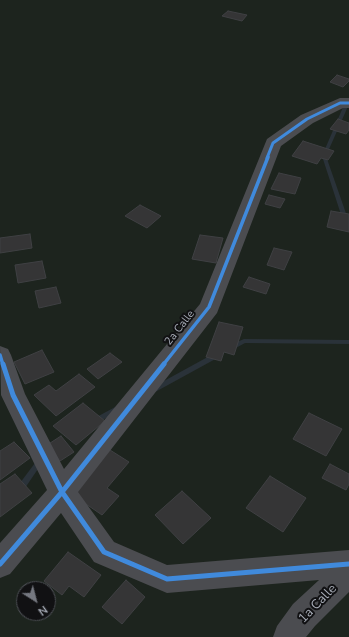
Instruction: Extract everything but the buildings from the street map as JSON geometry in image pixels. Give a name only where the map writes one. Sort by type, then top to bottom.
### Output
[{"type":"street","name":"2a Calle","points":[[0,564],[62,492],[209,307],[273,143],[307,119],[340,103],[349,103]]},
{"type":"street","points":[[0,355],[13,395],[62,492],[104,552],[167,579],[349,564]]},
{"type":"street","name":"1a Calle","points":[[288,637],[304,615],[349,572]]},
{"type":"shaded area","points":[[0,0],[349,0],[349,637],[0,637]]},
{"type":"waterway","points":[[349,99],[324,156],[349,230]]},
{"type":"waterway","points":[[230,348],[244,341],[349,342]]},
{"type":"waterway","points":[[155,389],[217,355]]},
{"type":"waterway","points":[[95,421],[117,409]]},
{"type":"waterway","points":[[20,489],[40,461]]},
{"type":"cycle path","points":[[0,564],[62,492],[209,307],[273,143],[307,119],[340,103],[349,103]]},
{"type":"cycle path","points":[[0,355],[13,395],[62,492],[104,552],[167,579],[349,564]]}]
